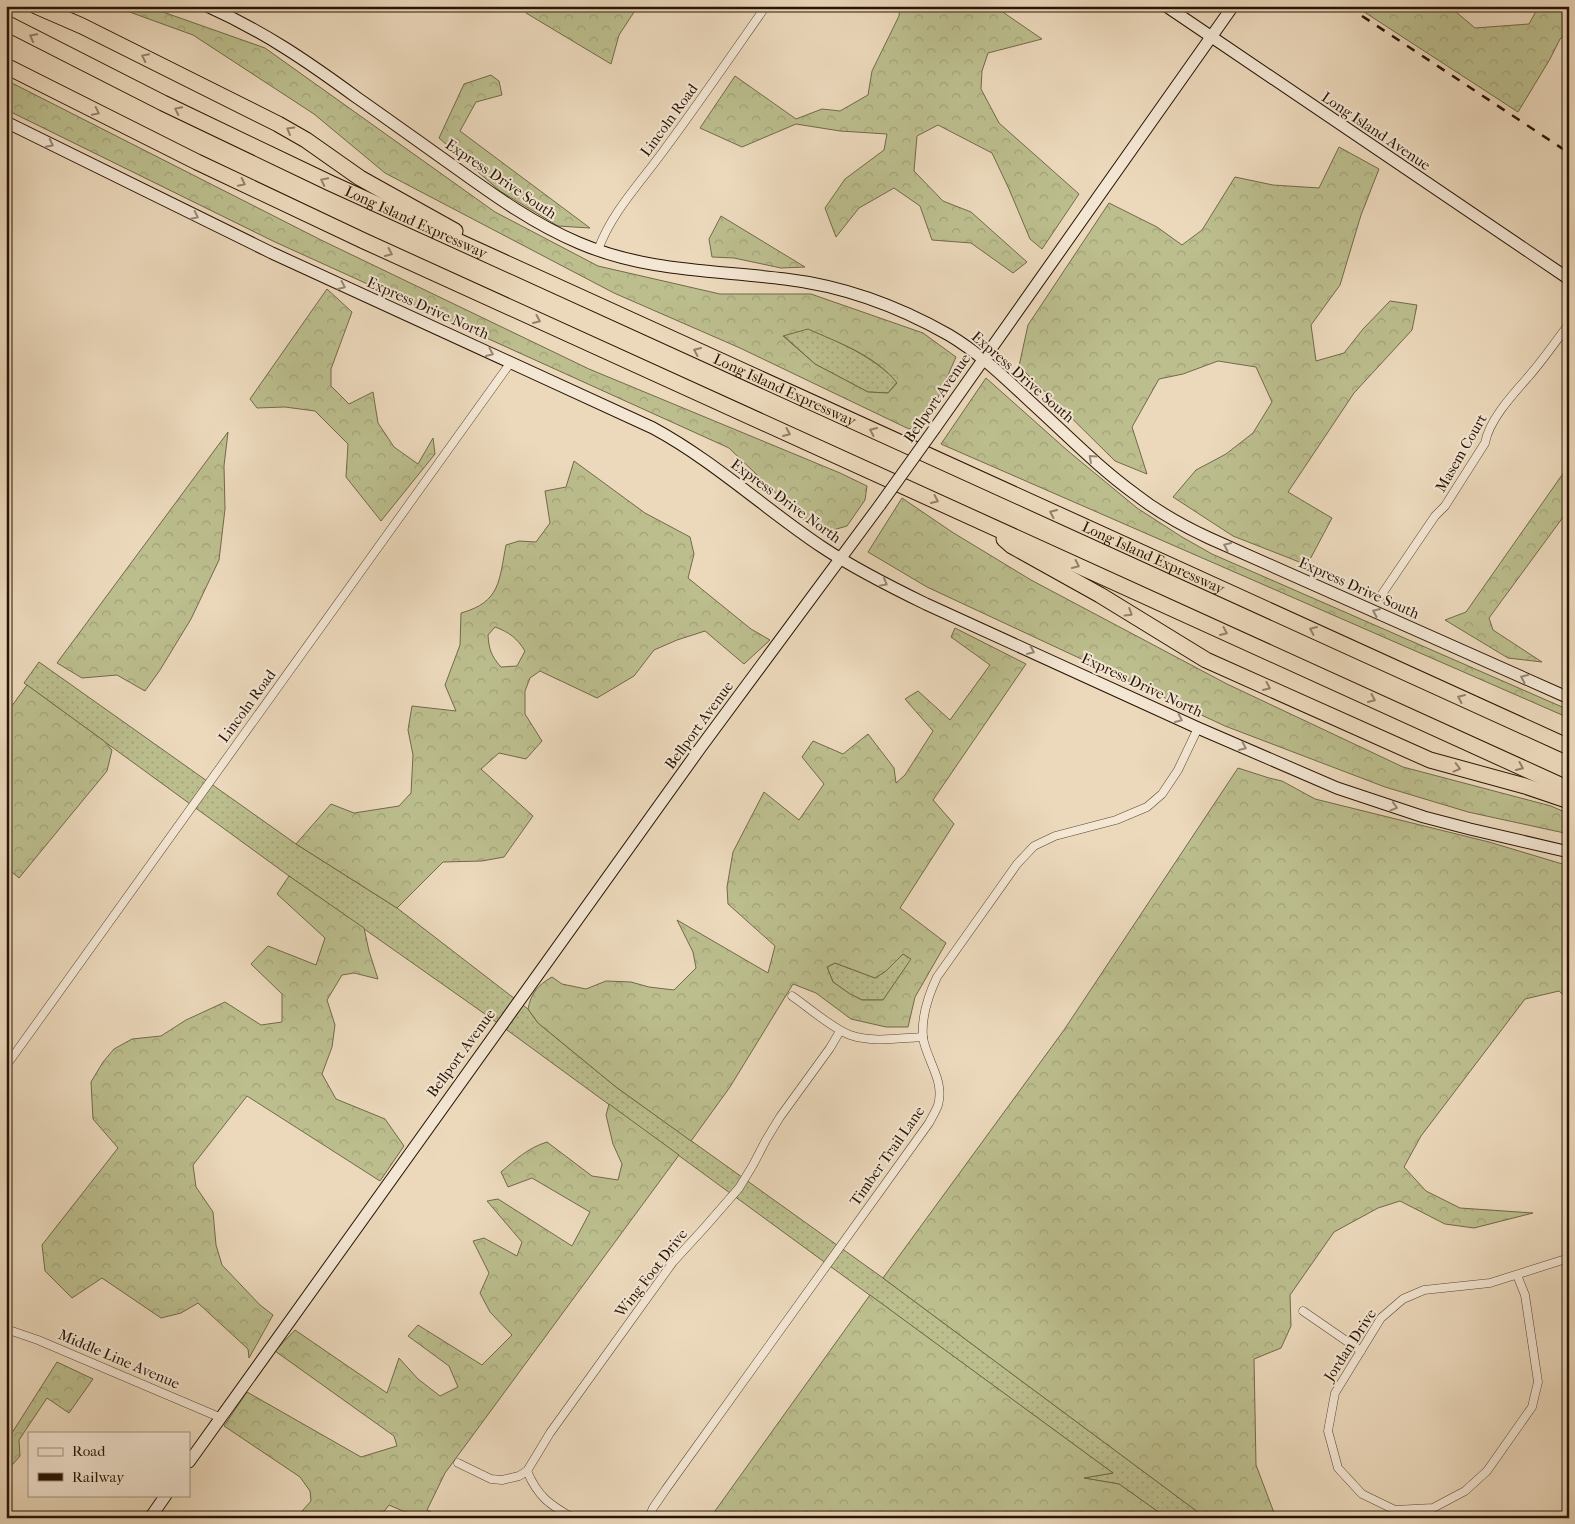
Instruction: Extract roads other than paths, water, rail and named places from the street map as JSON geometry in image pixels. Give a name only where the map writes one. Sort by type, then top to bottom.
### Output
[{"type":"highway","points":[[36,6],[74,22],[278,124],[306,140],[344,168],[456,231],[512,266]]},
{"type":"highway","name":"Long Island Expressway","points":[[6,23],[219,130],[512,266],[1569,746]]},
{"type":"highway","points":[[6,66],[308,215],[1569,789]]},
{"type":"highway","points":[[984,523],[1012,546],[1100,595],[1206,660],[1430,760],[1525,786],[1569,801]]},
{"type":"main road","name":"Express Drive South","points":[[207,6],[252,27],[291,50],[524,215],[551,231],[598,250],[633,261],[668,268],[786,279],[840,289],[874,300],[912,316],[966,345],[1119,482],[1176,522],[1569,698]]},
{"type":"main road","name":"Long Island Avenue","points":[[1166,6],[1569,279]]},
{"type":"main road","name":"Bellport Avenue","points":[[190,1460],[219,1417],[700,747],[880,505],[1233,6]]},
{"type":"main road","name":"Express Drive North","points":[[6,122],[247,241],[634,419],[672,439],[703,459],[790,524],[841,559],[919,601],[1294,771],[1380,803],[1470,829],[1569,852]]},
{"type":"main road","points":[[150,1518],[165,1496]]},
{"type":"street","name":"Lincoln Road","points":[[598,250],[603,235],[612,221],[667,147],[766,6]]},
{"type":"street","name":"Masem Court","points":[[1380,597],[1435,516],[1446,506],[1485,443],[1487,432],[1519,386],[1528,378],[1569,324]]},
{"type":"street","name":"Lincoln Road","points":[[6,1066],[511,362]]},
{"type":"street","name":"Timber Trail Lane","points":[[649,1518],[653,1508],[666,1489],[929,1123],[938,1106],[940,1092],[923,1037],[924,1014],[927,998],[937,977],[1018,864],[1034,846],[1055,836],[1116,820],[1147,808],[1162,794],[1178,770],[1198,728]]},
{"type":"street","points":[[792,996],[840,1031],[851,1036],[879,1040],[923,1037]]},
{"type":"street","name":"Wing Foot Drive","points":[[527,1471],[550,1433],[673,1262],[738,1188],[780,1117],[830,1048],[840,1031]]},
{"type":"street","name":"Jordan Drive","points":[[1517,1275],[1524,1295],[1538,1382],[1532,1407],[1487,1471],[1465,1491],[1433,1508],[1395,1510],[1362,1494],[1338,1468],[1328,1431],[1335,1393],[1381,1318],[1403,1299],[1424,1290],[1490,1283],[1569,1258]]},
{"type":"street","points":[[1303,1311],[1361,1351]]},
{"type":"street","name":"Middle Line Avenue","points":[[6,1329],[38,1340],[219,1417]]},
{"type":"street","points":[[458,1464],[491,1479],[502,1480],[519,1476],[527,1471],[538,1492],[556,1508],[573,1518]]},
{"type":"railway","points":[[1347,6],[1569,153]]}]
